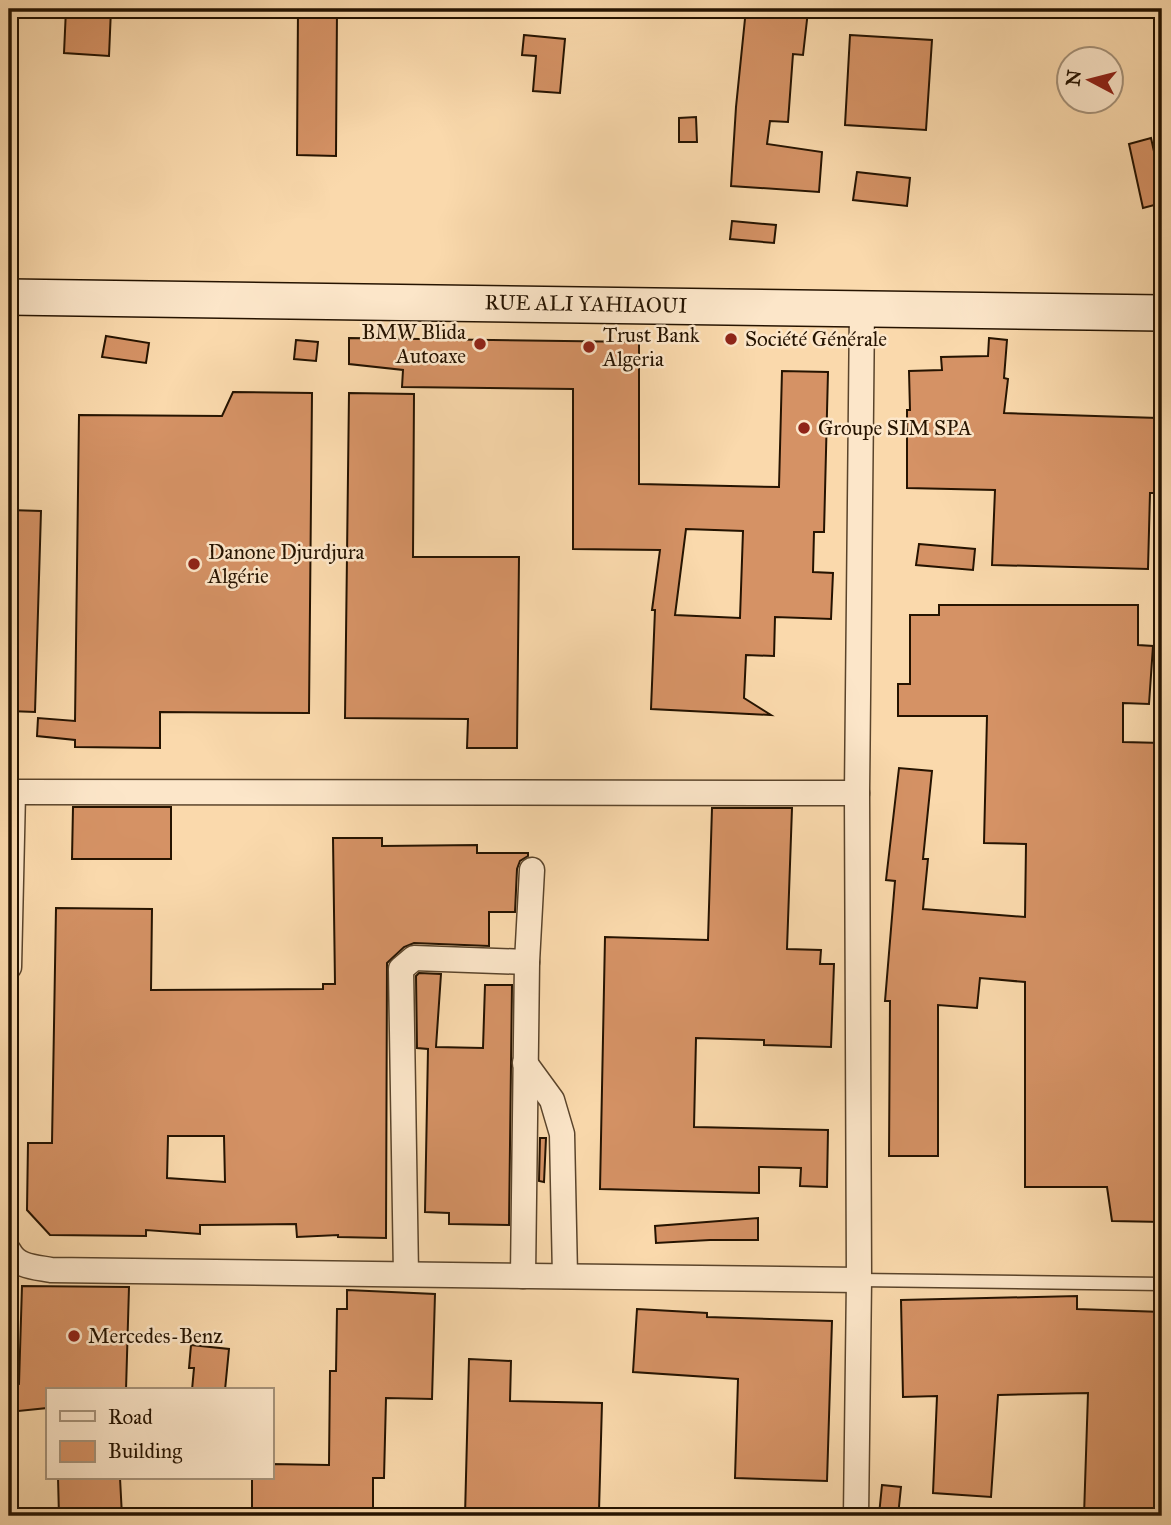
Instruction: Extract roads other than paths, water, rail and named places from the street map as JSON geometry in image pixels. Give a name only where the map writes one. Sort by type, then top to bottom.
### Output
[{"type":"main road","name":"RUE ALI YAHIAOUI","points":[[9,297],[1162,313]]},
{"type":"street","points":[[856,1516],[859,1280],[857,793],[862,307]]},
{"type":"street","points":[[9,967],[11,793],[857,793]]},
{"type":"street","points":[[523,1276],[527,962],[532,870]]},
{"type":"street","points":[[406,1274],[401,969],[414,958],[527,962]]},
{"type":"street","points":[[525,1063],[552,1100],[562,1134],[565,1276]]},
{"type":"street","points":[[9,1251],[12,1258],[24,1265],[51,1270],[859,1280]]},
{"type":"lane","points":[[859,1280],[1162,1284]]},
{"type":"place","name":"Société Générale","points":[[731,339]]},
{"type":"place","name":"BMW Blida Autoaxe","points":[[480,344]]},
{"type":"place","name":"Trust Bank Algeria","points":[[589,347]]},
{"type":"place","name":"Groupe SIM SPA","points":[[804,428]]},
{"type":"place","name":"Danone Djurdjura Algérie","points":[[194,564]]},
{"type":"place","name":"Mercedes-Benz","points":[[74,1336]]}]
